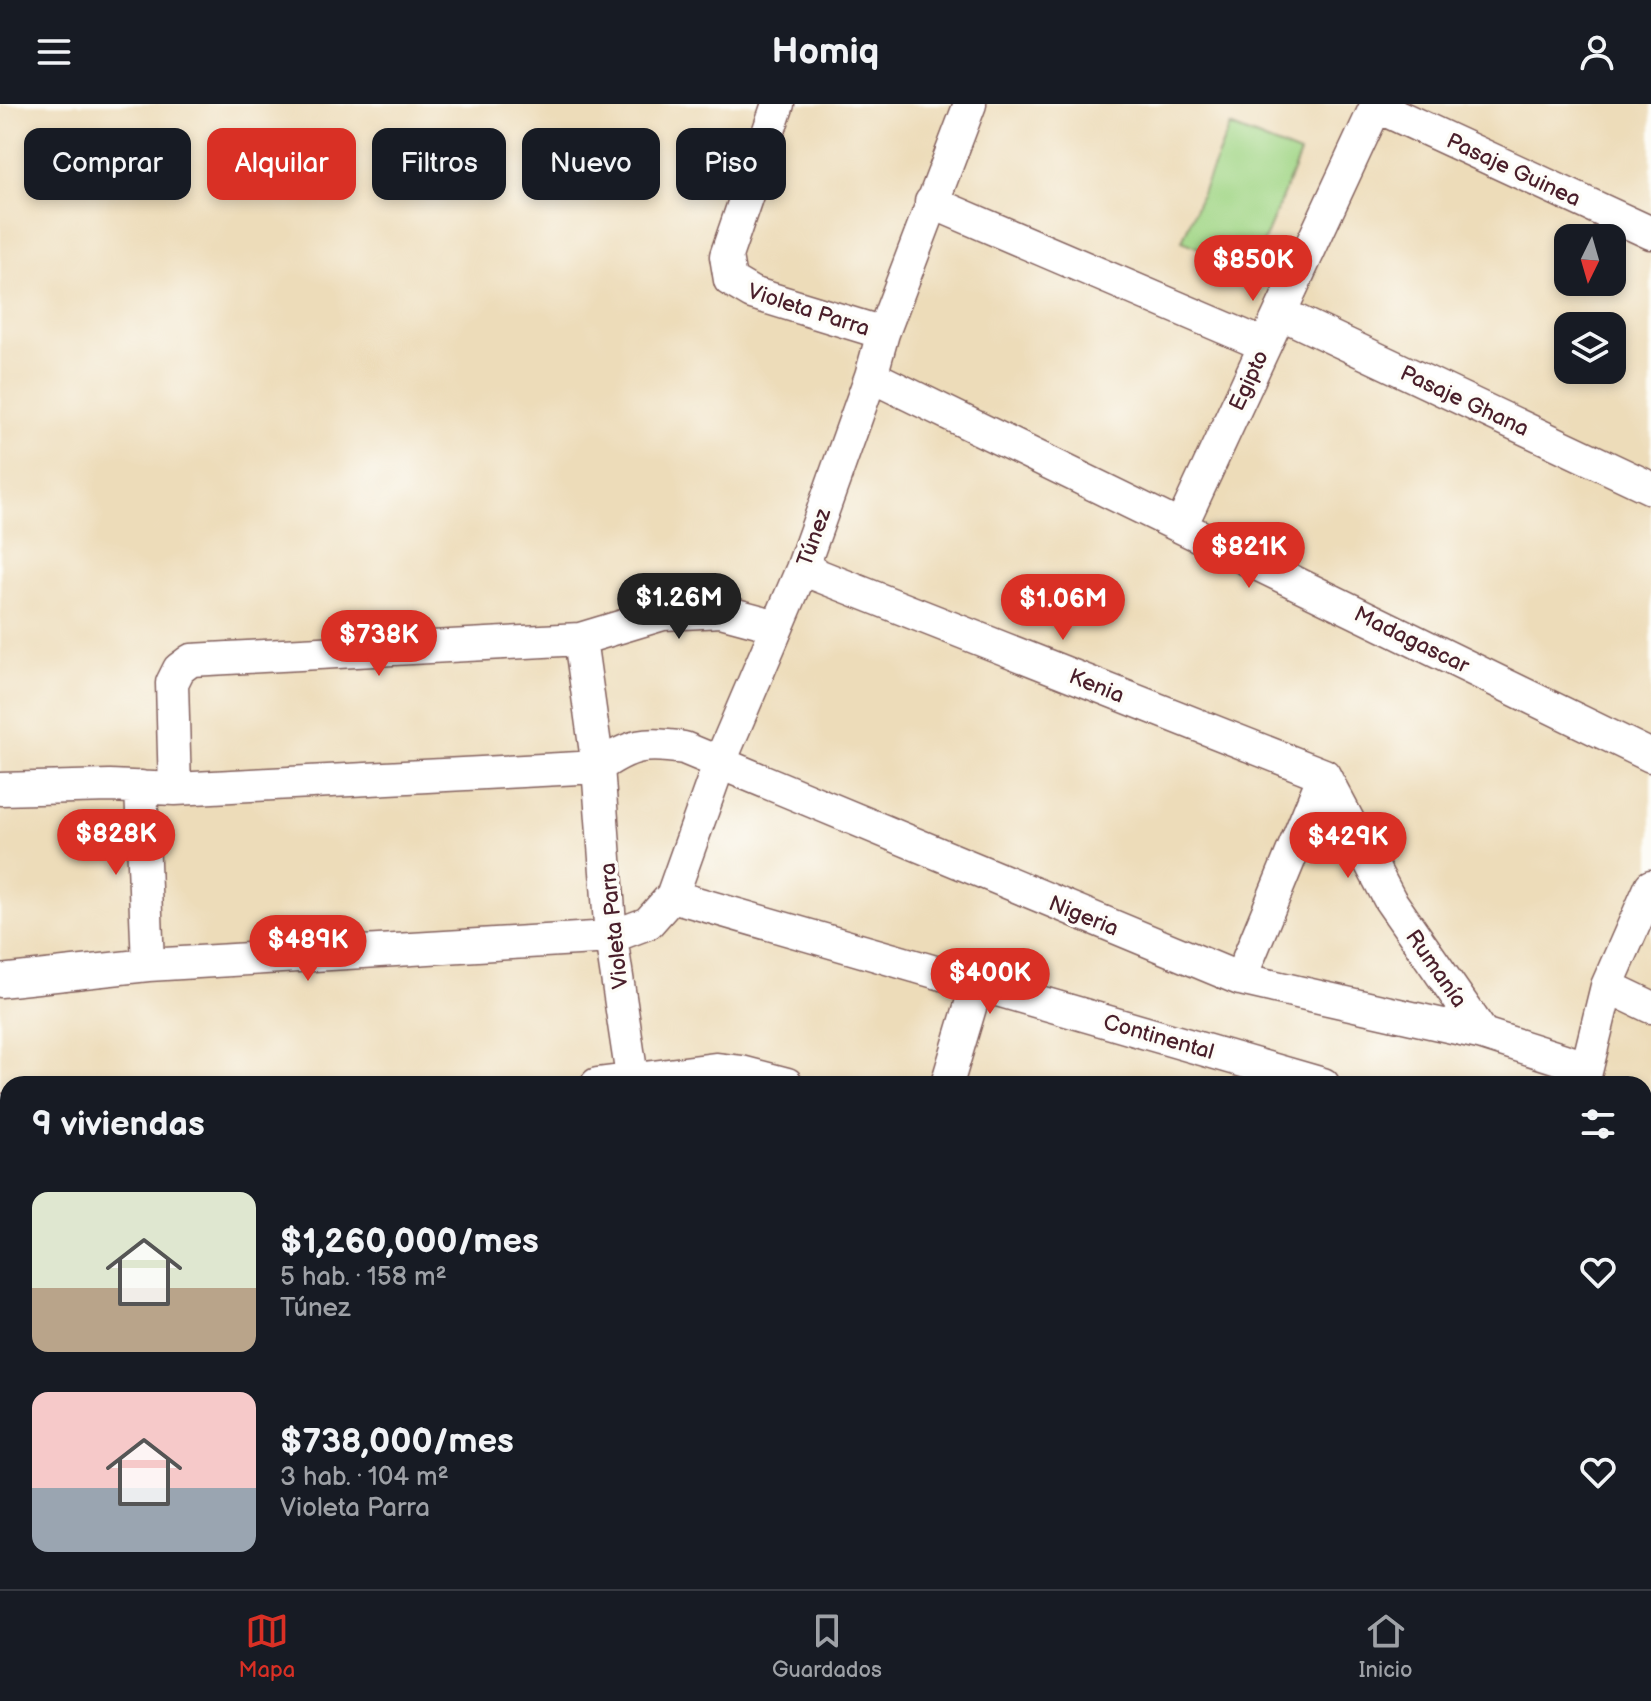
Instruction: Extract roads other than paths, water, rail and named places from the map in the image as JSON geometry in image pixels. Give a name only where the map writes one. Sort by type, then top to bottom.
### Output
[{"type":"street","name":"Violeta Parra","points":[[778,104],[726,256],[730,280],[752,293],[883,333]]},
{"type":"street","name":"Túnez","points":[[0,981],[148,965],[611,937],[648,923],[672,896],[719,764],[802,569],[871,376],[883,333],[970,104]]},
{"type":"street","name":"Pasaje Guinea","points":[[1377,105],[1651,233]]},
{"type":"street","name":"Egipto","points":[[1181,526],[1377,105]]},
{"type":"street","points":[[931,202],[1265,345]]},
{"type":"street","name":"Pasaje Ghana","points":[[1280,313],[1651,488]]},
{"type":"street","name":"Madagascar","points":[[871,376],[1651,756]]},
{"type":"street","name":"Kenia","points":[[802,569],[1314,771]]},
{"type":"street","points":[[175,789],[172,683],[179,669],[191,660],[580,639],[663,614],[721,611],[777,626]]},
{"type":"street","name":"Violeta Parra","points":[[580,639],[598,767],[611,937],[632,1076]]},
{"type":"street","name":"Nigeria","points":[[598,767],[620,751],[652,743],[684,748],[1240,979],[1483,1034],[1584,1075]]},
{"type":"street","points":[[0,789],[175,789],[598,767]]},
{"type":"street","points":[[1240,979],[1314,771]]},
{"type":"street","name":"Rumanía","points":[[1314,771],[1390,900],[1483,1034]]},
{"type":"street","points":[[141,787],[148,965]]},
{"type":"street","points":[[1584,1075],[1607,986],[1651,886]]},
{"type":"street","name":"Continental","points":[[672,896],[1295,1076]]},
{"type":"street","points":[[949,1076],[977,984]]},
{"type":"street","points":[[1607,986],[1651,1007]]},
{"type":"street","points":[[671,1076],[715,1069],[756,1076]]}]
